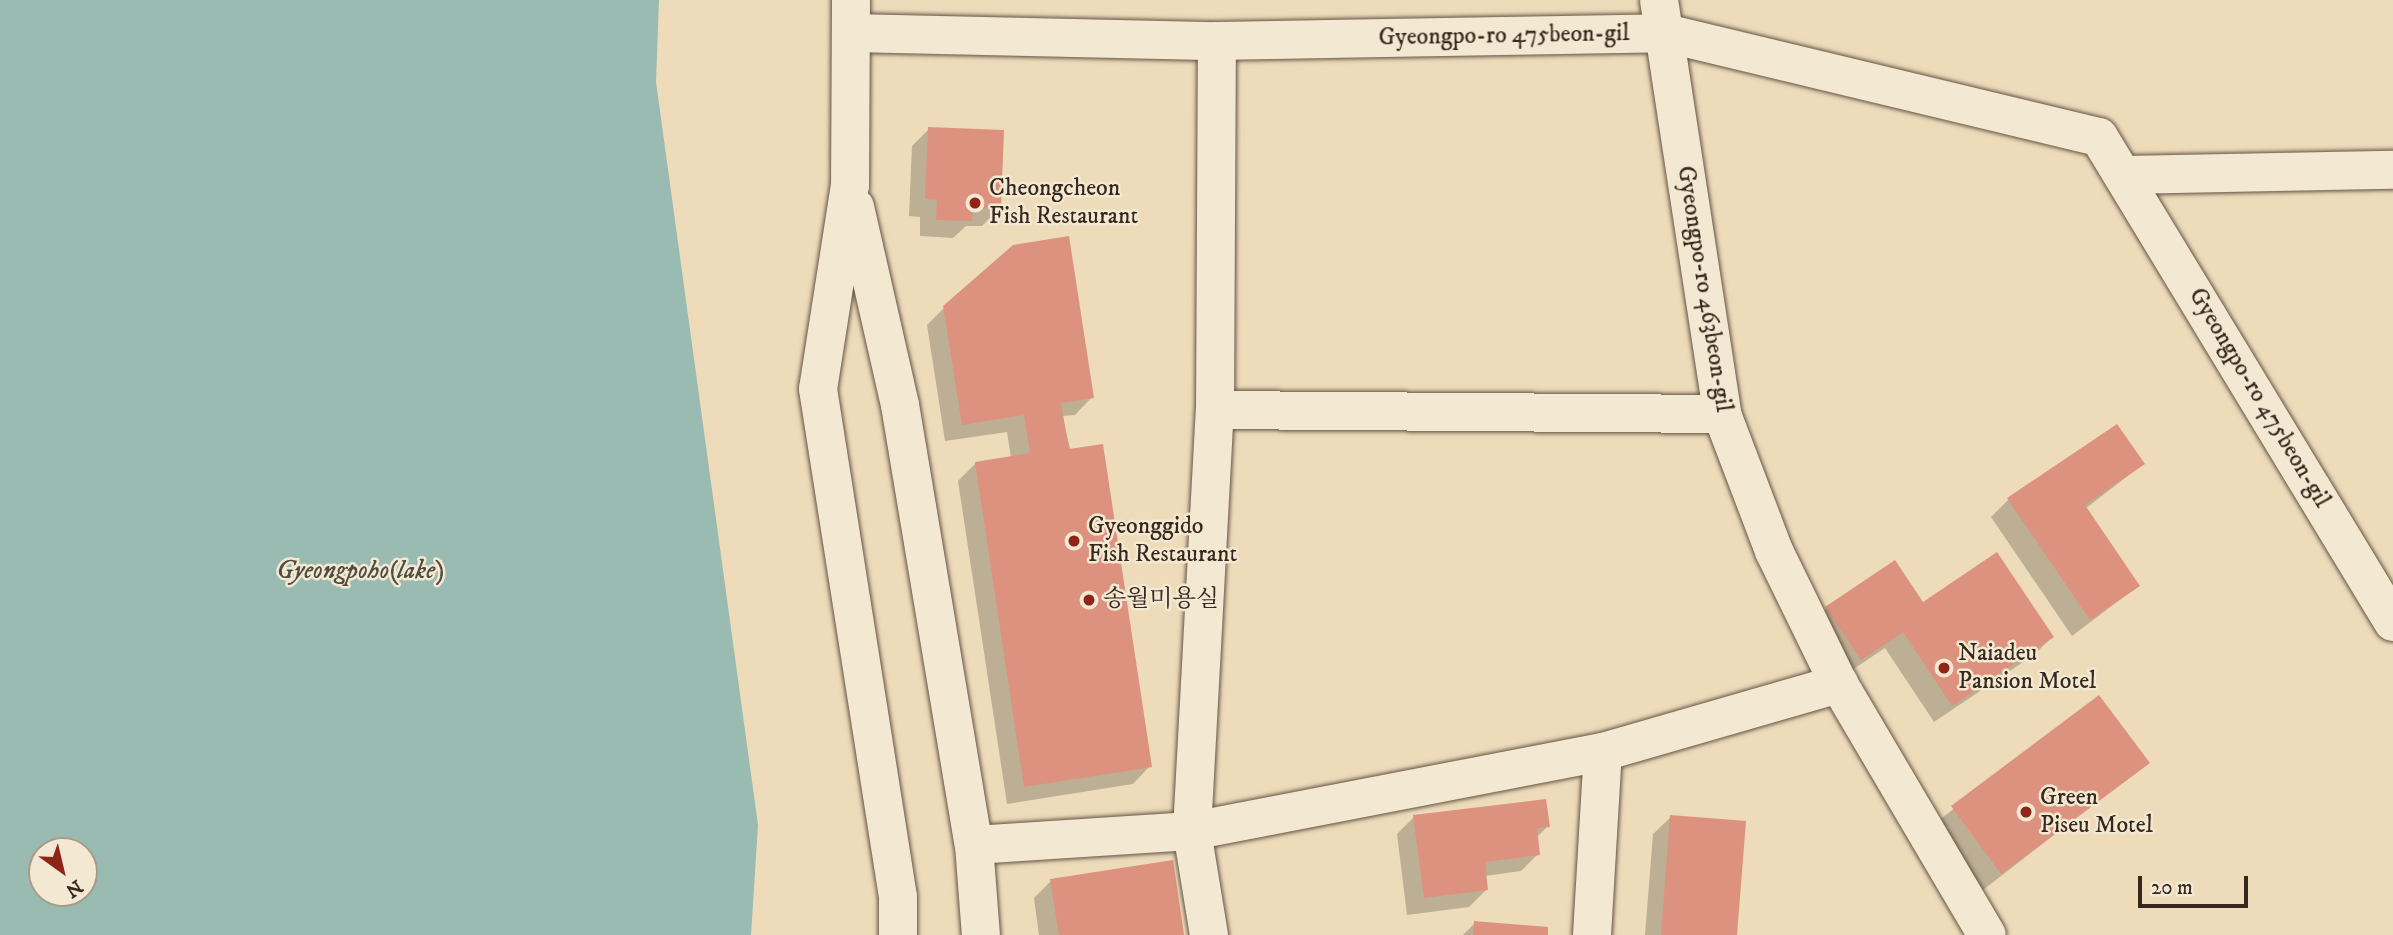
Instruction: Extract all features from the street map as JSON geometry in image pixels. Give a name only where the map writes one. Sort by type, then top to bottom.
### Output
[{"type":"street","name":"Gyeongpo-ro 475beon-gil","points":[[851,16],[1217,41],[1662,17],[2099,137],[2393,622]]},
{"type":"street","points":[[851,16],[850,185],[818,390],[898,897],[898,935]]},
{"type":"street","name":"Gyeongpo-ro 463beon-gil","points":[[1662,17],[1722,414],[1774,551],[1839,684],[1987,935]]},
{"type":"street","points":[[1209,935],[1192,831],[1215,410],[1217,41]]},
{"type":"street","points":[[2124,175],[2393,170]]},
{"type":"street","points":[[850,185],[900,405],[974,845],[981,935]]},
{"type":"street","points":[[1215,410],[1722,414]]},
{"type":"street","points":[[974,845],[1192,831],[1603,752],[1839,684]]},
{"type":"street","points":[[1592,935],[1603,752]]},
{"type":"water","name":"Gyeongpoho(lake)","points":[[0,0],[659,0],[656,82],[758,825],[751,935],[0,935]]},
{"type":"building","points":[[928,127],[1004,130],[1001,209],[973,208],[972,221],[936,220],[937,200],[925,199]]},
{"type":"building","points":[[1069,236],[1094,398],[1061,403],[1069,449],[1103,444],[1152,767],[1024,787],[975,462],[1030,453],[1024,415],[962,425],[943,306],[1013,245]]},
{"type":"building","points":[[2117,424],[2145,464],[2085,505],[2140,586],[2090,620],[2007,498]]},
{"type":"building","points":[[1997,552],[2054,637],[1952,706],[1903,632],[1861,660],[1825,607],[1895,560],[1923,602]]},
{"type":"building","points":[[2099,695],[2150,763],[2001,874],[1951,806]]},
{"type":"building","points":[[1546,799],[1550,827],[1537,828],[1540,855],[1485,862],[1488,890],[1424,898],[1413,815]]},
{"type":"building","points":[[1670,815],[1746,821],[1737,935],[1661,935]]},
{"type":"building","points":[[1173,860],[1184,935],[1059,935],[1050,879]]},
{"type":"building","points":[[1474,921],[1548,927],[1548,935],[1473,935]]},
{"type":"place","name":"Cheongcheon Fish Restaurant","points":[[975,203]]},
{"type":"place","name":"Gyeonggido Fish Restaurant","points":[[1074,541]]},
{"type":"place","name":"송월미용실","points":[[1089,600]]},
{"type":"place","name":"Naiadeu Pansion Motel","points":[[1944,668]]},
{"type":"place","name":"Green Piseu Motel","points":[[2026,812]]}]
